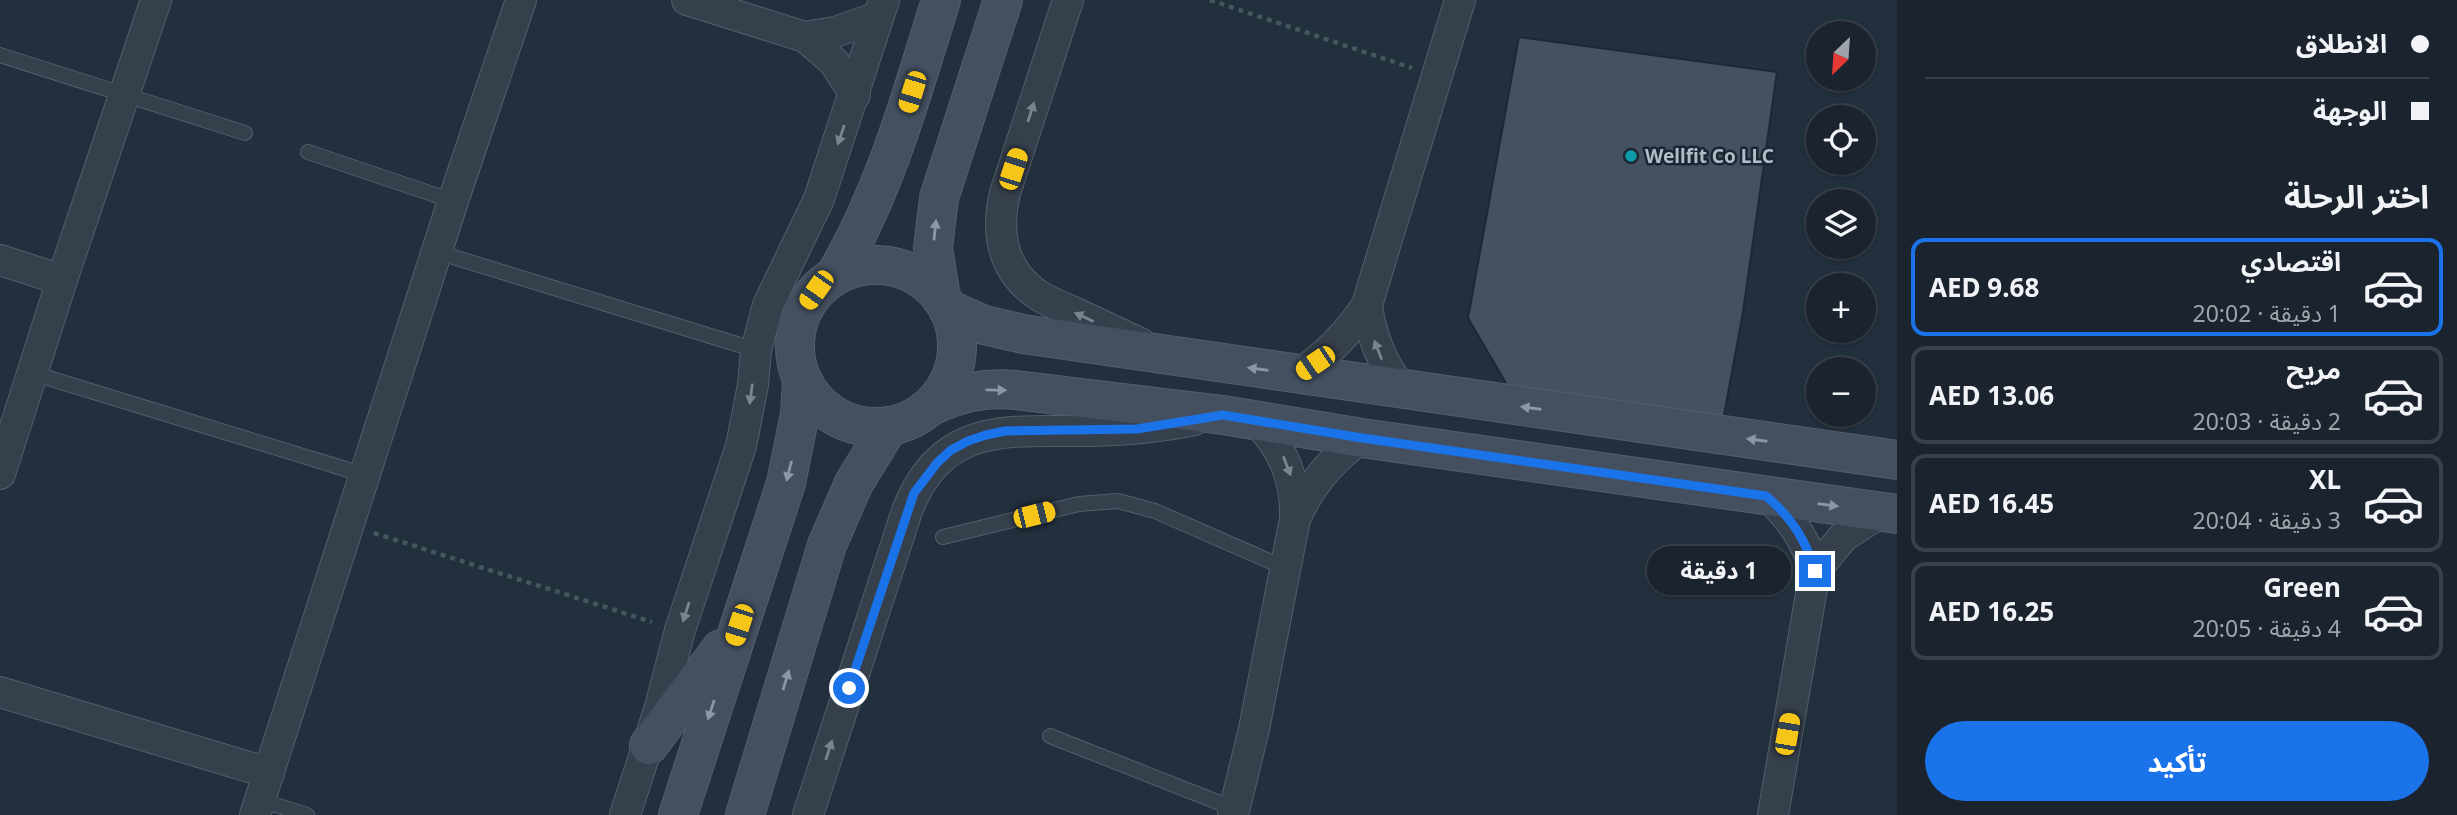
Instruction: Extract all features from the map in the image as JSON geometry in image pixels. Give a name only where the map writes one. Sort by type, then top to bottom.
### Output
[{"type":"main road","points":[[835,276],[864,223],[888,167],[941,0]]},
{"type":"main road","points":[[931,406],[945,390],[954,370],[958,349],[955,328],[945,303],[933,248],[939,198],[1003,0]]},
{"type":"main road","points":[[1889,513],[1362,438],[1240,418],[994,388],[972,391],[931,406],[912,419],[889,426],[868,427],[847,422],[828,412],[813,397],[802,379],[795,356],[796,333],[803,310],[816,290],[835,276],[857,267],[881,265],[904,270],[925,281],[945,303],[965,318],[1003,330],[1897,460]]},
{"type":"main road","points":[[678,815],[786,483],[800,414],[802,379]]},
{"type":"main road","points":[[750,809],[827,545],[854,483],[889,426]]},
{"type":"main road","points":[[649,745],[739,625]]},
{"type":"street","points":[[0,474],[156,0]]},
{"type":"street","points":[[0,692],[261,796],[453,201],[521,0]]},
{"type":"street","points":[[687,0],[805,37],[834,62],[855,94]]},
{"type":"street","points":[[1068,0],[1000,213],[1004,252],[1013,270],[1026,285],[1042,297],[1168,356]]},
{"type":"street","points":[[1298,375],[1344,337],[1367,305],[1460,0]]},
{"type":"street","points":[[805,37],[843,30],[881,9]]},
{"type":"street","points":[[625,815],[649,745],[680,630],[741,446],[753,385],[756,350],[768,305],[819,199],[881,9]]},
{"type":"street","points":[[0,260],[62,280]]},
{"type":"street","points":[[1367,305],[1369,323],[1381,358],[1401,389]]},
{"type":"street","points":[[808,815],[907,511],[914,493],[937,463],[968,441],[1005,431],[1137,429],[1240,418],[1275,441],[1288,465],[1294,492],[1295,519],[1254,729],[1233,812]]},
{"type":"street","points":[[1295,519],[1308,492],[1327,468],[1362,438]]},
{"type":"street","points":[[1766,496],[1792,522],[1810,554],[1815,571],[1773,815]]},
{"type":"street","points":[[1815,571],[1843,537],[1889,513]]},
{"type":"lane","points":[[0,55],[245,133]]},
{"type":"lane","points":[[308,152],[453,201]]},
{"type":"lane","points":[[437,252],[756,350]]},
{"type":"lane","points":[[32,373],[365,474]]},
{"type":"lane","points":[[943,537],[1079,504],[1118,501],[1155,511],[1285,568]]},
{"type":"lane","points":[[1050,736],[1233,812]]},
{"type":"lane","points":[[261,796],[307,815]]},
{"type":"path","points":[[1210,0],[1437,76]]},
{"type":"path","points":[[349,525],[680,630]]},
{"type":"building","name":"Wellfit Co LLC","points":[[1519,37],[1777,72],[1743,312],[1722,426],[1514,397],[1468,318]]},
{"type":"place","name":"Wellfit Co LLC","points":[[1631,156]]},
{"type":"route","points":[[849,688],[914,493],[924,477],[951,450],[968,441],[1005,431],[1137,429],[1223,415],[1362,438],[1766,496],[1780,508],[1802,537],[1815,571]]}]
